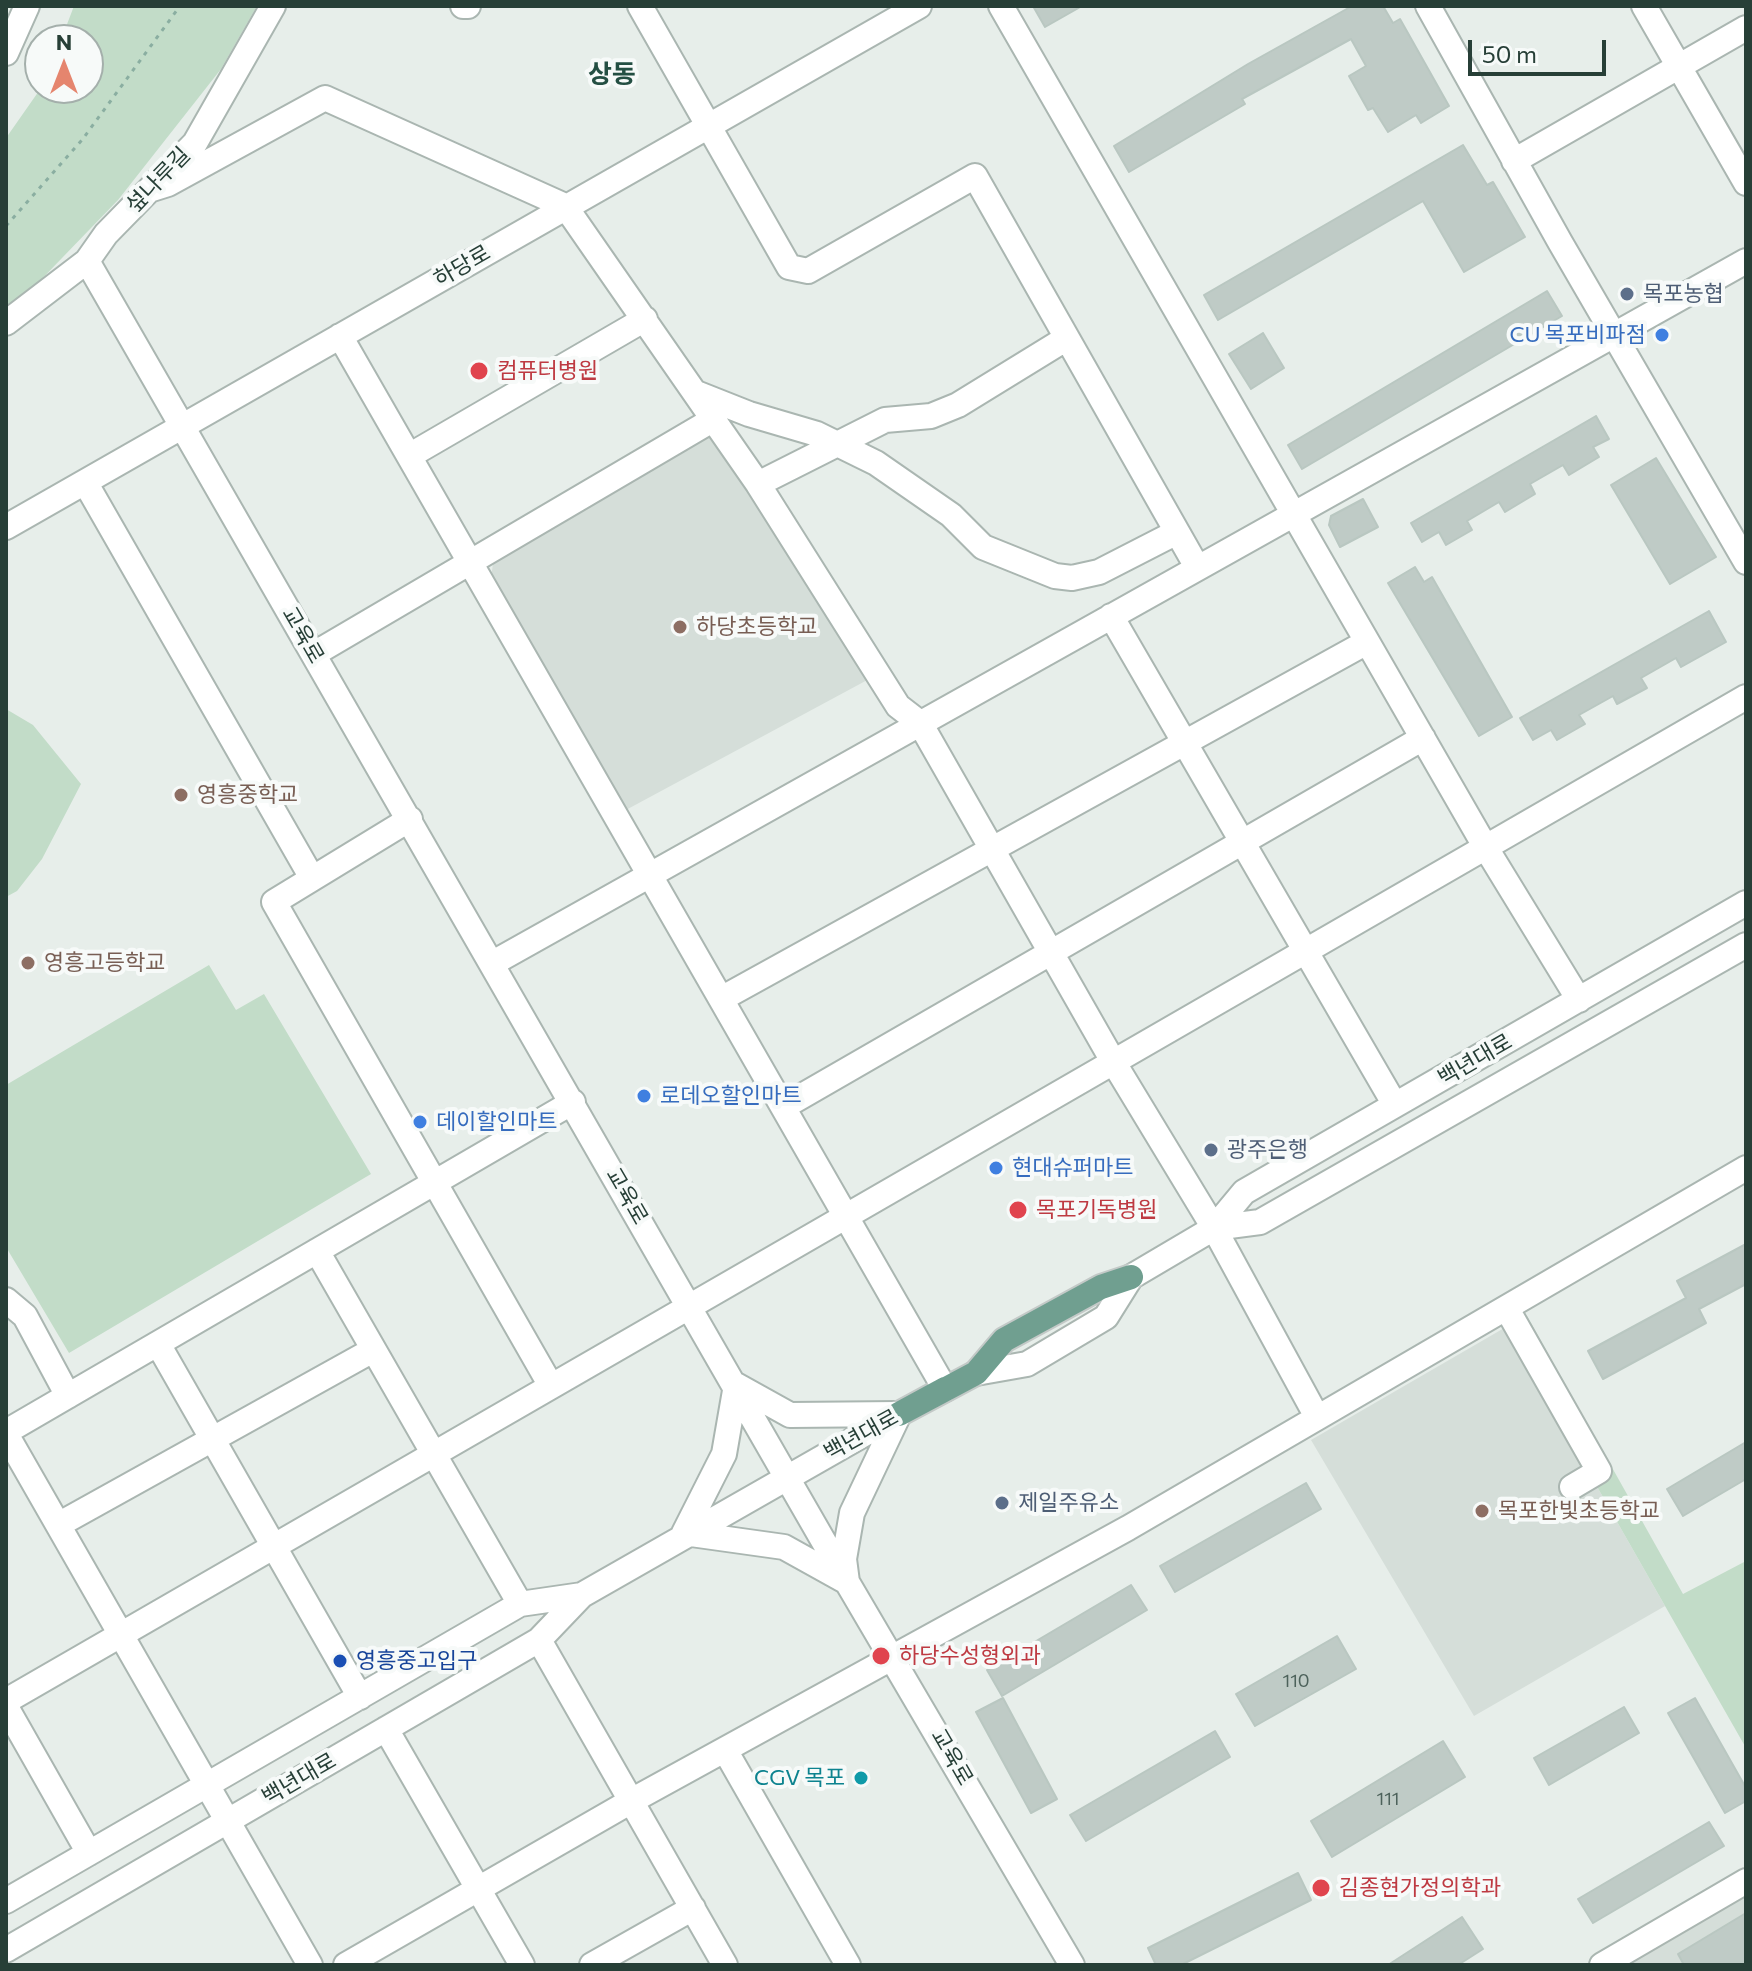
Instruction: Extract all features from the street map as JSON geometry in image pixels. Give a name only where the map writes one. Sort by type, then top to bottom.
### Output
[{"type":"main road","name":"백년대로","points":[[899,1414],[976,1373],[1004,1340],[1101,1287],[1131,1277]]},
{"type":"street","points":[[6,53],[27,6]]},
{"type":"street","name":"섶나루길","points":[[6,323],[87,261],[106,234],[195,143],[273,6]]},
{"type":"street","points":[[640,6],[789,267],[808,271],[975,176],[1197,567]]},
{"type":"street","name":"하당로","points":[[6,527],[709,125],[886,14],[919,6]]},
{"type":"street","points":[[1001,6],[1486,848],[1579,1000]]},
{"type":"street","points":[[1428,6],[1613,335],[1746,562]]},
{"type":"street","points":[[1644,6],[1746,183]]},
{"type":"street","points":[[1514,161],[1746,28]]},
{"type":"street","points":[[149,190],[168,184],[325,98],[565,206],[758,484],[898,706],[920,723],[1114,1063],[1214,1228],[1317,1417]]},
{"type":"street","name":"교육로","points":[[87,261],[692,1307],[847,1582],[894,1657],[1072,1965]]},
{"type":"street","points":[[493,963],[1746,261]]},
{"type":"street","points":[[409,456],[645,319]]},
{"type":"street","points":[[340,336],[945,1389]]},
{"type":"street","points":[[758,484],[885,420],[931,416],[958,405],[1067,338]]},
{"type":"street","points":[[696,393],[749,414],[817,434],[903,479],[951,515],[983,547],[1055,576],[1072,578],[1099,572],[1177,532]]},
{"type":"street","points":[[314,654],[714,419]]},
{"type":"street","points":[[85,482],[312,878]]},
{"type":"street","points":[[1111,616],[1395,1105]]},
{"type":"street","points":[[721,999],[1367,642]]},
{"type":"street","points":[[6,1701],[1746,697]]},
{"type":"street","points":[[783,1107],[1423,738]]},
{"type":"street","points":[[410,819],[274,902],[551,1386]]},
{"type":"street","name":"백년대로","points":[[1131,1277],[1214,1228],[1244,1192],[1746,903]]},
{"type":"street","name":"백년대로","points":[[1214,1228],[1260,1222],[1746,945]]},
{"type":"street","points":[[310,1965],[6,1433],[573,1102]]},
{"type":"street","points":[[346,1965],[633,1800],[1123,1531],[1746,1168]]},
{"type":"street","points":[[317,1251],[520,1604]]},
{"type":"street","points":[[6,1300],[25,1316],[68,1396]]},
{"type":"street","points":[[1507,1309],[1599,1471],[1572,1487]]},
{"type":"street","points":[[158,1344],[360,1697]]},
{"type":"street","points":[[58,1525],[373,1350]]},
{"type":"street","points":[[736,1385],[790,1415],[899,1414],[852,1513],[844,1559],[847,1582],[784,1547],[684,1533],[724,1454],[736,1385]]},
{"type":"street","name":"백년대로","points":[[6,1950],[539,1640],[582,1595],[684,1533],[899,1414]]},
{"type":"street","name":"백년대로","points":[[6,1901],[520,1604],[582,1595]]},
{"type":"street","points":[[539,1640],[725,1965]]},
{"type":"street","points":[[6,1707],[89,1853]]},
{"type":"street","points":[[386,1729],[522,1965]]},
{"type":"street","points":[[725,1750],[847,1965]]},
{"type":"street","points":[[1602,1965],[1637,1956],[1746,1881]]},
{"type":"street","points":[[592,1965],[693,1908]]},
{"type":"path","points":[[6,226],[82,140],[180,6]]},
{"type":"shaded area","name":"하당초등학교","points":[[718,430],[871,678],[624,811],[491,577],[493,564]]},
{"type":"shaded area","name":"목포한빛초등학교","points":[[1506,1327],[1665,1606],[1474,1716],[1311,1440]]},
{"type":"shaded area","points":[[1746,1881],[1746,1965],[1602,1965]]},
{"type":"green space","points":[[74,6],[257,6],[221,69],[118,200],[6,316],[6,138],[30,104],[104,104],[104,24],[67,24]]},
{"type":"green space","points":[[6,709],[33,725],[81,784],[42,859],[17,891],[6,897]]},
{"type":"green space","points":[[209,965],[236,1010],[264,994],[371,1174],[69,1353],[6,1247],[6,1085]]},
{"type":"green space","points":[[1527,1316],[1683,1594],[1746,1561],[1746,1748],[1506,1327]]},
{"type":"building","points":[[1033,6],[1082,6],[1045,27]]},
{"type":"building","points":[[1352,6],[1383,6],[1393,23],[1400,19],[1449,106],[1421,123],[1416,115],[1388,132],[1373,108],[1368,110],[1349,76],[1366,66],[1351,39],[1242,99],[1245,104],[1129,172],[1114,146],[1248,64]]},
{"type":"building","points":[[1463,145],[1487,185],[1493,182],[1525,237],[1464,272],[1423,201],[1218,320],[1204,295]]},
{"type":"building","points":[[1547,291],[1562,316],[1302,469],[1288,445]]},
{"type":"building","points":[[1263,333],[1284,368],[1251,389],[1229,354]]},
{"type":"building","points":[[1596,416],[1609,439],[1593,447],[1599,457],[1569,475],[1563,465],[1530,484],[1535,494],[1505,512],[1499,502],[1467,521],[1472,530],[1446,545],[1439,532],[1422,542],[1411,523]]},
{"type":"building","points":[[1656,458],[1716,557],[1670,584],[1611,485]]},
{"type":"building","points":[[1363,499],[1378,527],[1340,547],[1329,525],[1331,516]]},
{"type":"building","points":[[1415,567],[1424,582],[1432,577],[1512,717],[1479,736],[1388,583]]},
{"type":"building","points":[[1709,611],[1726,642],[1681,667],[1676,658],[1641,678],[1647,688],[1617,704],[1613,696],[1579,715],[1585,724],[1557,740],[1551,730],[1533,740],[1520,718]]},
{"type":"building","points":[[1746,1244],[1746,1284],[1699,1309],[1706,1323],[1603,1379],[1588,1351],[1686,1298],[1677,1281]]},
{"type":"building","points":[[1746,1442],[1746,1479],[1683,1516],[1667,1489]]},
{"type":"building","points":[[1306,1483],[1321,1509],[1175,1592],[1160,1566]]},
{"type":"building","points":[[1131,1585],[1147,1610],[1002,1696],[987,1670]]},
{"type":"building","points":[[1337,1636],[1356,1669],[1255,1726],[1236,1694]]},
{"type":"building","points":[[1003,1698],[1057,1799],[1031,1813],[976,1712]]},
{"type":"building","points":[[1695,1698],[1746,1788],[1746,1801],[1725,1813],[1668,1713]]},
{"type":"building","points":[[1624,1707],[1639,1733],[1549,1785],[1534,1758]]},
{"type":"building","points":[[1215,1731],[1230,1757],[1086,1841],[1070,1815]]},
{"type":"building","points":[[1443,1741],[1465,1777],[1332,1857],[1311,1821]]},
{"type":"building","points":[[1709,1822],[1724,1846],[1593,1923],[1578,1899]]},
{"type":"building","points":[[1298,1873],[1311,1900],[1181,1965],[1156,1965],[1148,1948]]},
{"type":"building","points":[[1746,1913],[1746,1965],[1684,1965],[1678,1954]]},
{"type":"building","points":[[1462,1917],[1483,1949],[1458,1965],[1388,1965]]},
{"type":"place","name":"목포농협","points":[[1627,294]]},
{"type":"place","name":"CU 목포비파점","points":[[1662,335]]},
{"type":"place","name":"컴퓨터병원","points":[[479,371]]},
{"type":"place","name":"하당초등학교","points":[[680,627]]},
{"type":"place","name":"영흥중학교","points":[[181,795]]},
{"type":"place","name":"영흥고등학교","points":[[28,963]]},
{"type":"place","name":"로데오할인마트","points":[[644,1096]]},
{"type":"place","name":"데이할인마트","points":[[420,1122]]},
{"type":"place","name":"광주은행","points":[[1211,1150]]},
{"type":"place","name":"현대슈퍼마트","points":[[996,1168]]},
{"type":"place","name":"목포기독병원","points":[[1018,1210]]},
{"type":"place","name":"제일주유소","points":[[1002,1503]]},
{"type":"place","name":"목포한빛초등학교","points":[[1482,1511]]},
{"type":"place","name":"하당수성형외과","points":[[881,1656]]},
{"type":"place","name":"영흥중고입구","points":[[340,1661]]},
{"type":"place","name":"CGV 목포","points":[[861,1778]]},
{"type":"place","name":"김종현가정의학과","points":[[1321,1888]]},
{"type":"district","name":"상동","points":[[612,74]]}]
